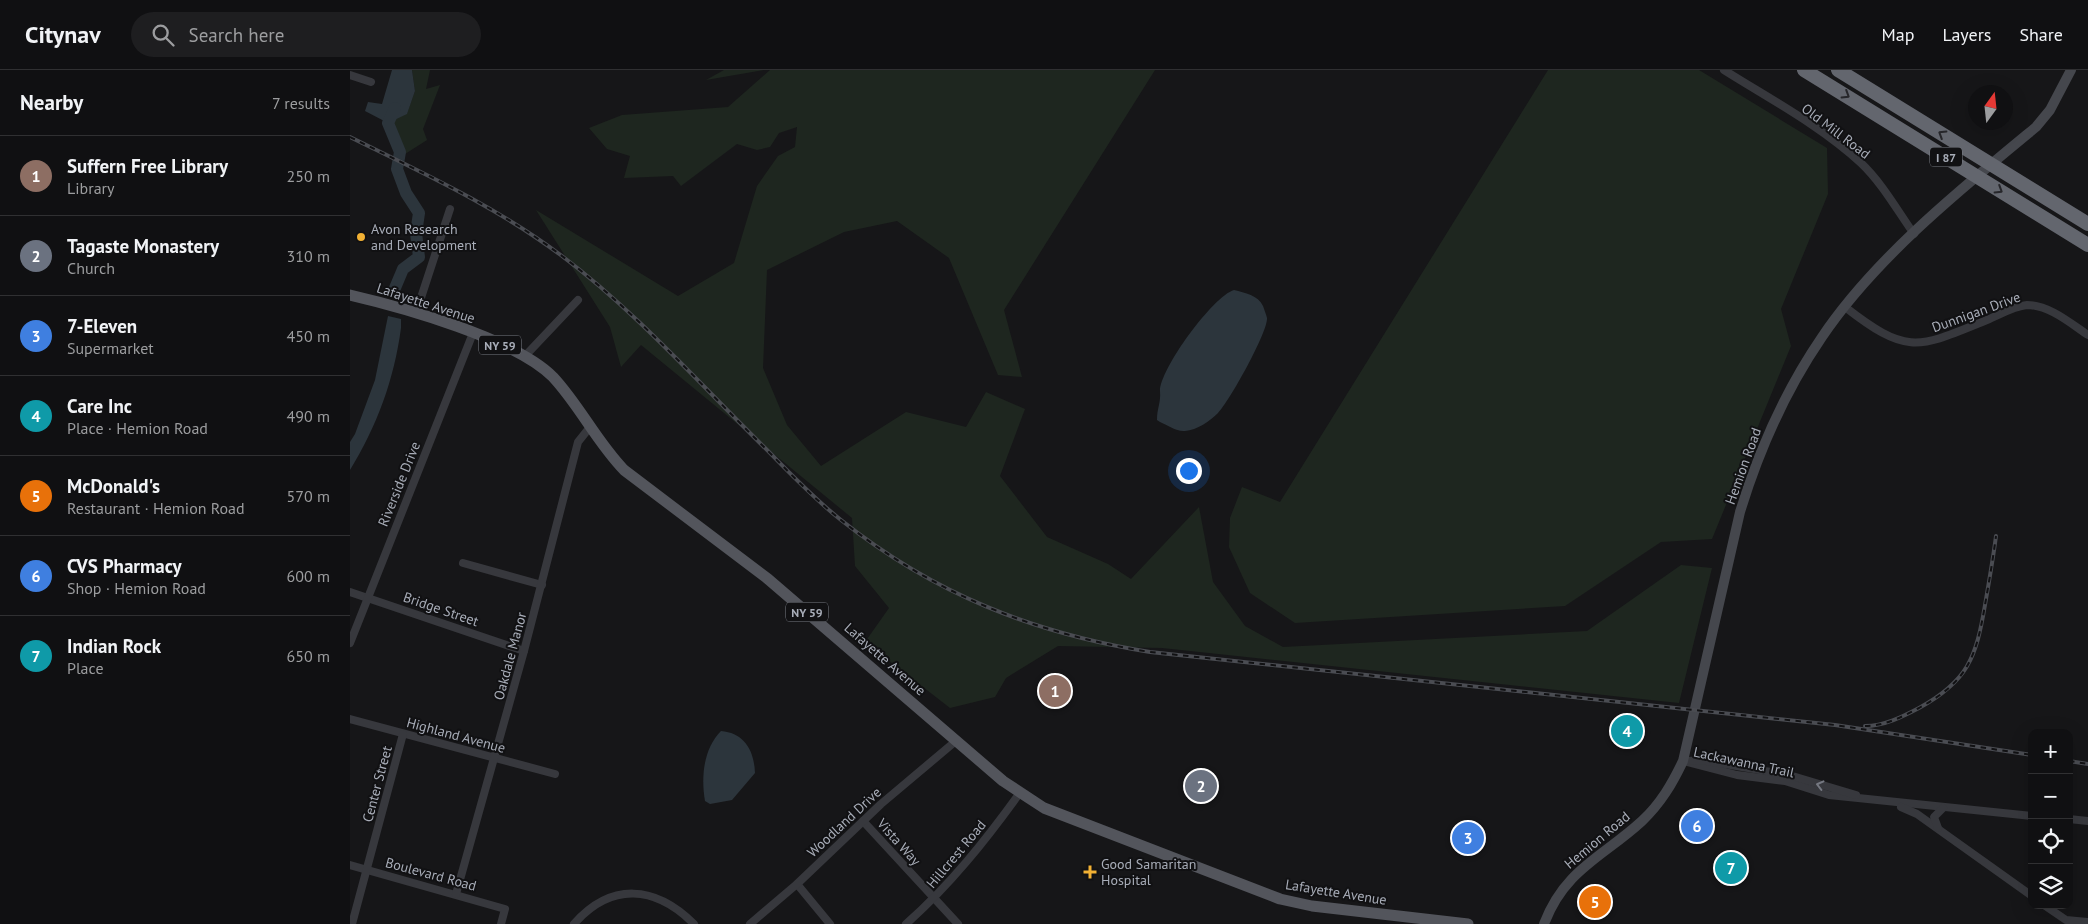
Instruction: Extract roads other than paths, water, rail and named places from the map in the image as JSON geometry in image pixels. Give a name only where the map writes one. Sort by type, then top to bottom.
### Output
[{"type":"highway","name":"I 87","points":[[1804,70],[2088,245]]},
{"type":"highway","name":"I 87","points":[[1838,70],[2088,224]]},
{"type":"main road","name":"Lafayette Avenue","points":[[350,295],[416,313],[473,334],[525,356],[551,375],[572,398],[606,451],[624,470],[768,579],[1019,794],[1044,808],[1280,899],[1312,906],[1468,924]]},
{"type":"street","name":"Old Mill Road","points":[[1724,70],[1821,133],[1861,163],[1887,195],[1914,234]]},
{"type":"street","name":"Hemion Road","points":[[1544,924],[1554,903],[1572,877],[1652,810],[1664,796],[1683,761],[1740,512],[1754,469],[1786,396],[1823,336],[1845,307],[1914,234],[2036,127],[2050,110],[2071,70]]},
{"type":"street","points":[[350,75],[371,82]]},
{"type":"street","points":[[416,313],[450,209]]},
{"type":"street","points":[[525,356],[578,300]]},
{"type":"street","name":"Dunnigan Drive","points":[[1845,307],[1866,324],[1900,342],[1919,344],[1935,341],[2026,305],[2053,312],[2088,335]]},
{"type":"street","name":"Riverside Drive","points":[[350,643],[473,334]]},
{"type":"street","name":"Oakdale Manor","points":[[456,894],[542,585],[578,442],[590,427]]},
{"type":"street","points":[[463,563],[542,585]]},
{"type":"street","name":"Bridge Street","points":[[350,592],[524,651]]},
{"type":"street","name":"Highland Avenue","points":[[350,719],[555,774]]},
{"type":"street","name":"Center Street","points":[[352,924],[403,734]]},
{"type":"street","name":"Woodland Drive","points":[[750,924],[797,884],[863,821],[956,740]]},
{"type":"street","name":"Lackawanna Trail","points":[[1683,761],[1737,775],[1786,781],[1829,795],[2028,816]]},
{"type":"street","name":"Hillcrest Road","points":[[906,924],[934,899],[978,851],[1019,794]]},
{"type":"street","name":"Lackawanna Trail","points":[[1892,803],[1917,814],[2028,893]]},
{"type":"street","points":[[1939,830],[1934,816],[1943,808]]},
{"type":"street","points":[[2073,819],[2088,821]]},
{"type":"street","name":"Vista Way","points":[[863,821],[958,924]]},
{"type":"street","name":"Boulevard Road","points":[[350,865],[506,908],[501,924]]},
{"type":"street","points":[[797,884],[830,924]]},
{"type":"street","points":[[574,924],[587,910],[601,900],[621,893],[636,892],[654,896],[674,907],[694,924]]},
{"type":"street","points":[[2050,909],[2066,920],[2088,922]]},
{"type":"waterway","points":[[395,108],[388,123],[400,152],[397,169],[406,193],[419,213],[416,233],[419,257],[403,269],[395,288]]},
{"type":"railway","points":[[350,137],[486,206],[562,256],[641,323],[801,484],[841,520],[876,546],[912,569],[986,607],[1065,634],[1150,652],[1835,725],[2028,754]]},
{"type":"railway","points":[[1865,726],[1886,723],[1919,708],[1936,698],[1959,678],[1967,666],[1978,640],[1996,536]]},
{"type":"railway","points":[[2073,762],[2088,764]]},
{"type":"place","name":"Avon Research and Development","points":[[361,237]]},
{"type":"place","name":"Suffern Free Library","points":[[1055,691]]},
{"type":"place","name":"Care Inc","points":[[1627,731]]},
{"type":"place","name":"Tagaste Monastery","points":[[1201,786]]},
{"type":"place","name":"CVS Pharmacy","points":[[1697,826]]},
{"type":"place","name":"7-Eleven","points":[[1468,838]]},
{"type":"place","name":"Indian Rock","points":[[1731,868]]},
{"type":"place","name":"Good Samaritan Hospital","points":[[1090,872]]},
{"type":"place","name":"McDonald's","points":[[1595,902]]}]
